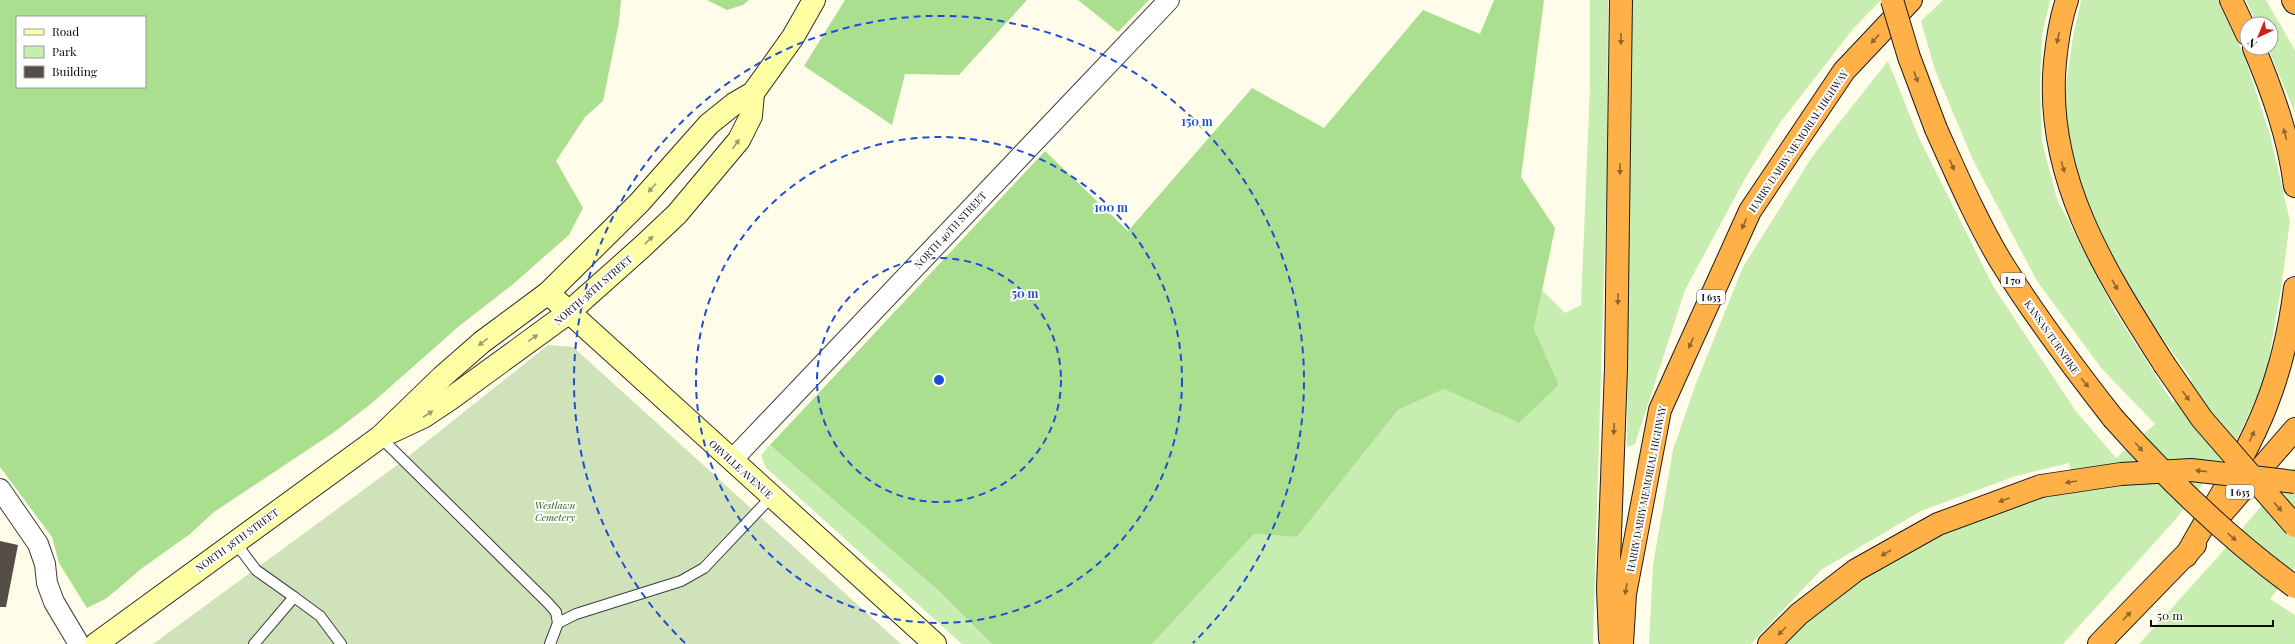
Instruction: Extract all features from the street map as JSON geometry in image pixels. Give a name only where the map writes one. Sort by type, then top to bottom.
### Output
[{"type":"highway","points":[[1610,644],[1608,590],[1617,330],[1621,0]]},
{"type":"highway","name":"KANSAS TURNPIKE","points":[[1892,0],[1909,56],[1936,129],[1968,200],[2000,259],[2039,320],[2073,368],[2113,418],[2151,461],[2202,510],[2256,558],[2295,587]]},
{"type":"highway","name":"HARRY DARBY MEMORIAL HIGHWAY","points":[[1622,644],[1625,594],[1660,410],[1750,211],[1844,71],[1911,0]]},
{"type":"highway","points":[[2067,0],[2056,45],[2053,82],[2054,116],[2060,156],[2070,193],[2091,242],[2125,304],[2164,364],[2202,418],[2295,526]]},
{"type":"highway","points":[[2231,0],[2239,17]]},
{"type":"highway","points":[[2257,56],[2272,91],[2286,136],[2295,186]]},
{"type":"highway","points":[[2186,556],[2250,440],[2266,406],[2281,361],[2292,315],[2295,288]]},
{"type":"highway","name":"I 635","points":[[2099,644],[2186,556],[2295,429]]},
{"type":"highway","points":[[1769,644],[1799,614],[1856,570],[1938,524],[2041,486],[2121,474],[2192,470],[2295,482]]},
{"type":"main road","name":"NORTH 38TH STREET","points":[[96,644],[380,437],[442,376],[482,342],[548,293],[639,202],[709,124],[734,104],[753,93],[793,37],[814,0]]},
{"type":"main road","name":"NORTH 38TH STREET","points":[[380,437],[428,414],[568,313],[672,219],[713,173],[739,140],[751,116],[753,93]]},
{"type":"main road","name":"ORVILLE AVENUE","points":[[548,293],[568,313],[935,644]]},
{"type":"street","name":"NORTH 40TH STREET","points":[[732,460],[1169,0]]},
{"type":"street","points":[[0,489],[38,544],[45,564],[47,582],[54,602],[79,644]]},
{"type":"lane","points":[[380,437],[556,612],[558,623],[550,644]]},
{"type":"lane","points":[[558,623],[576,614],[681,581],[704,568],[772,496]]},
{"type":"lane","points":[[234,542],[256,570],[320,616],[341,644]]},
{"type":"lane","points":[[254,644],[294,597]]},
{"type":"green space","points":[[0,0],[621,0],[619,22],[603,101],[585,117],[556,161],[583,208],[569,235],[512,285],[458,327],[372,403],[333,433],[214,512],[190,534],[141,569],[107,598],[87,608],[59,563],[52,537],[0,467]]},
{"type":"green space","points":[[707,0],[749,0],[743,5],[727,10]]},
{"type":"green space","points":[[845,0],[1027,0],[959,75],[905,74],[892,125],[804,66]]},
{"type":"green space","points":[[1078,0],[1149,0],[1118,32]]},
{"type":"green space","points":[[1494,0],[1544,0],[1521,177],[1555,228],[1534,329],[1559,385],[1519,423],[1444,389],[1398,410],[1297,537],[1254,534],[1152,644],[992,644],[938,590],[770,445],[1045,151],[1128,231],[1252,88],[1324,128],[1423,10],[1480,34]]},
{"type":"green space","points":[[1590,0],[1608,0],[1607,168],[1593,644],[1152,644],[1254,534],[1297,537],[1398,410],[1444,389],[1519,423],[1559,385],[1534,329],[1542,290],[1565,313],[1581,305],[1590,87]]},
{"type":"green space","points":[[1630,0],[1881,0],[1853,29],[1779,124],[1746,177],[1685,290],[1635,444],[1627,447]]},
{"type":"green space","points":[[1943,0],[2050,0],[2042,35],[2040,87],[2042,142],[2057,199],[2114,310],[2173,403],[2192,380],[2136,300],[2083,199],[2063,105],[2073,37],[2081,0],[2218,0],[2239,44],[2239,56],[2244,56],[2270,135],[2290,221],[2281,289],[2265,380],[2237,439],[2175,520],[2063,644],[1781,644],[1844,590],[1959,525],[2024,502],[2076,491],[2069,463],[2016,476],[1921,511],[1821,570],[1751,644],[1649,644],[1653,565],[1673,450],[1695,386],[1743,267],[1812,157],[1888,61],[1919,138],[1993,286],[2075,410],[2116,458],[2155,424],[2102,369],[2037,281],[1973,160],[1935,70],[1921,21]]},
{"type":"green space","points":[[2246,0],[2266,0],[2275,16],[2253,16]]},
{"type":"green space","points":[[2279,22],[2295,50],[2295,113],[2271,56],[2279,56]]},
{"type":"green space","name":"Westlawn Cemetery","points":[[548,345],[573,347],[901,644],[153,644],[400,463]]},
{"type":"green space","points":[[770,445],[938,590],[992,644],[962,644],[766,468],[761,455]]},
{"type":"green space","points":[[2295,467],[2295,567],[2270,599],[2295,615],[2295,644],[2139,644],[2216,559]]},
{"type":"building","points":[[0,541],[18,545],[6,607],[0,607]]}]
